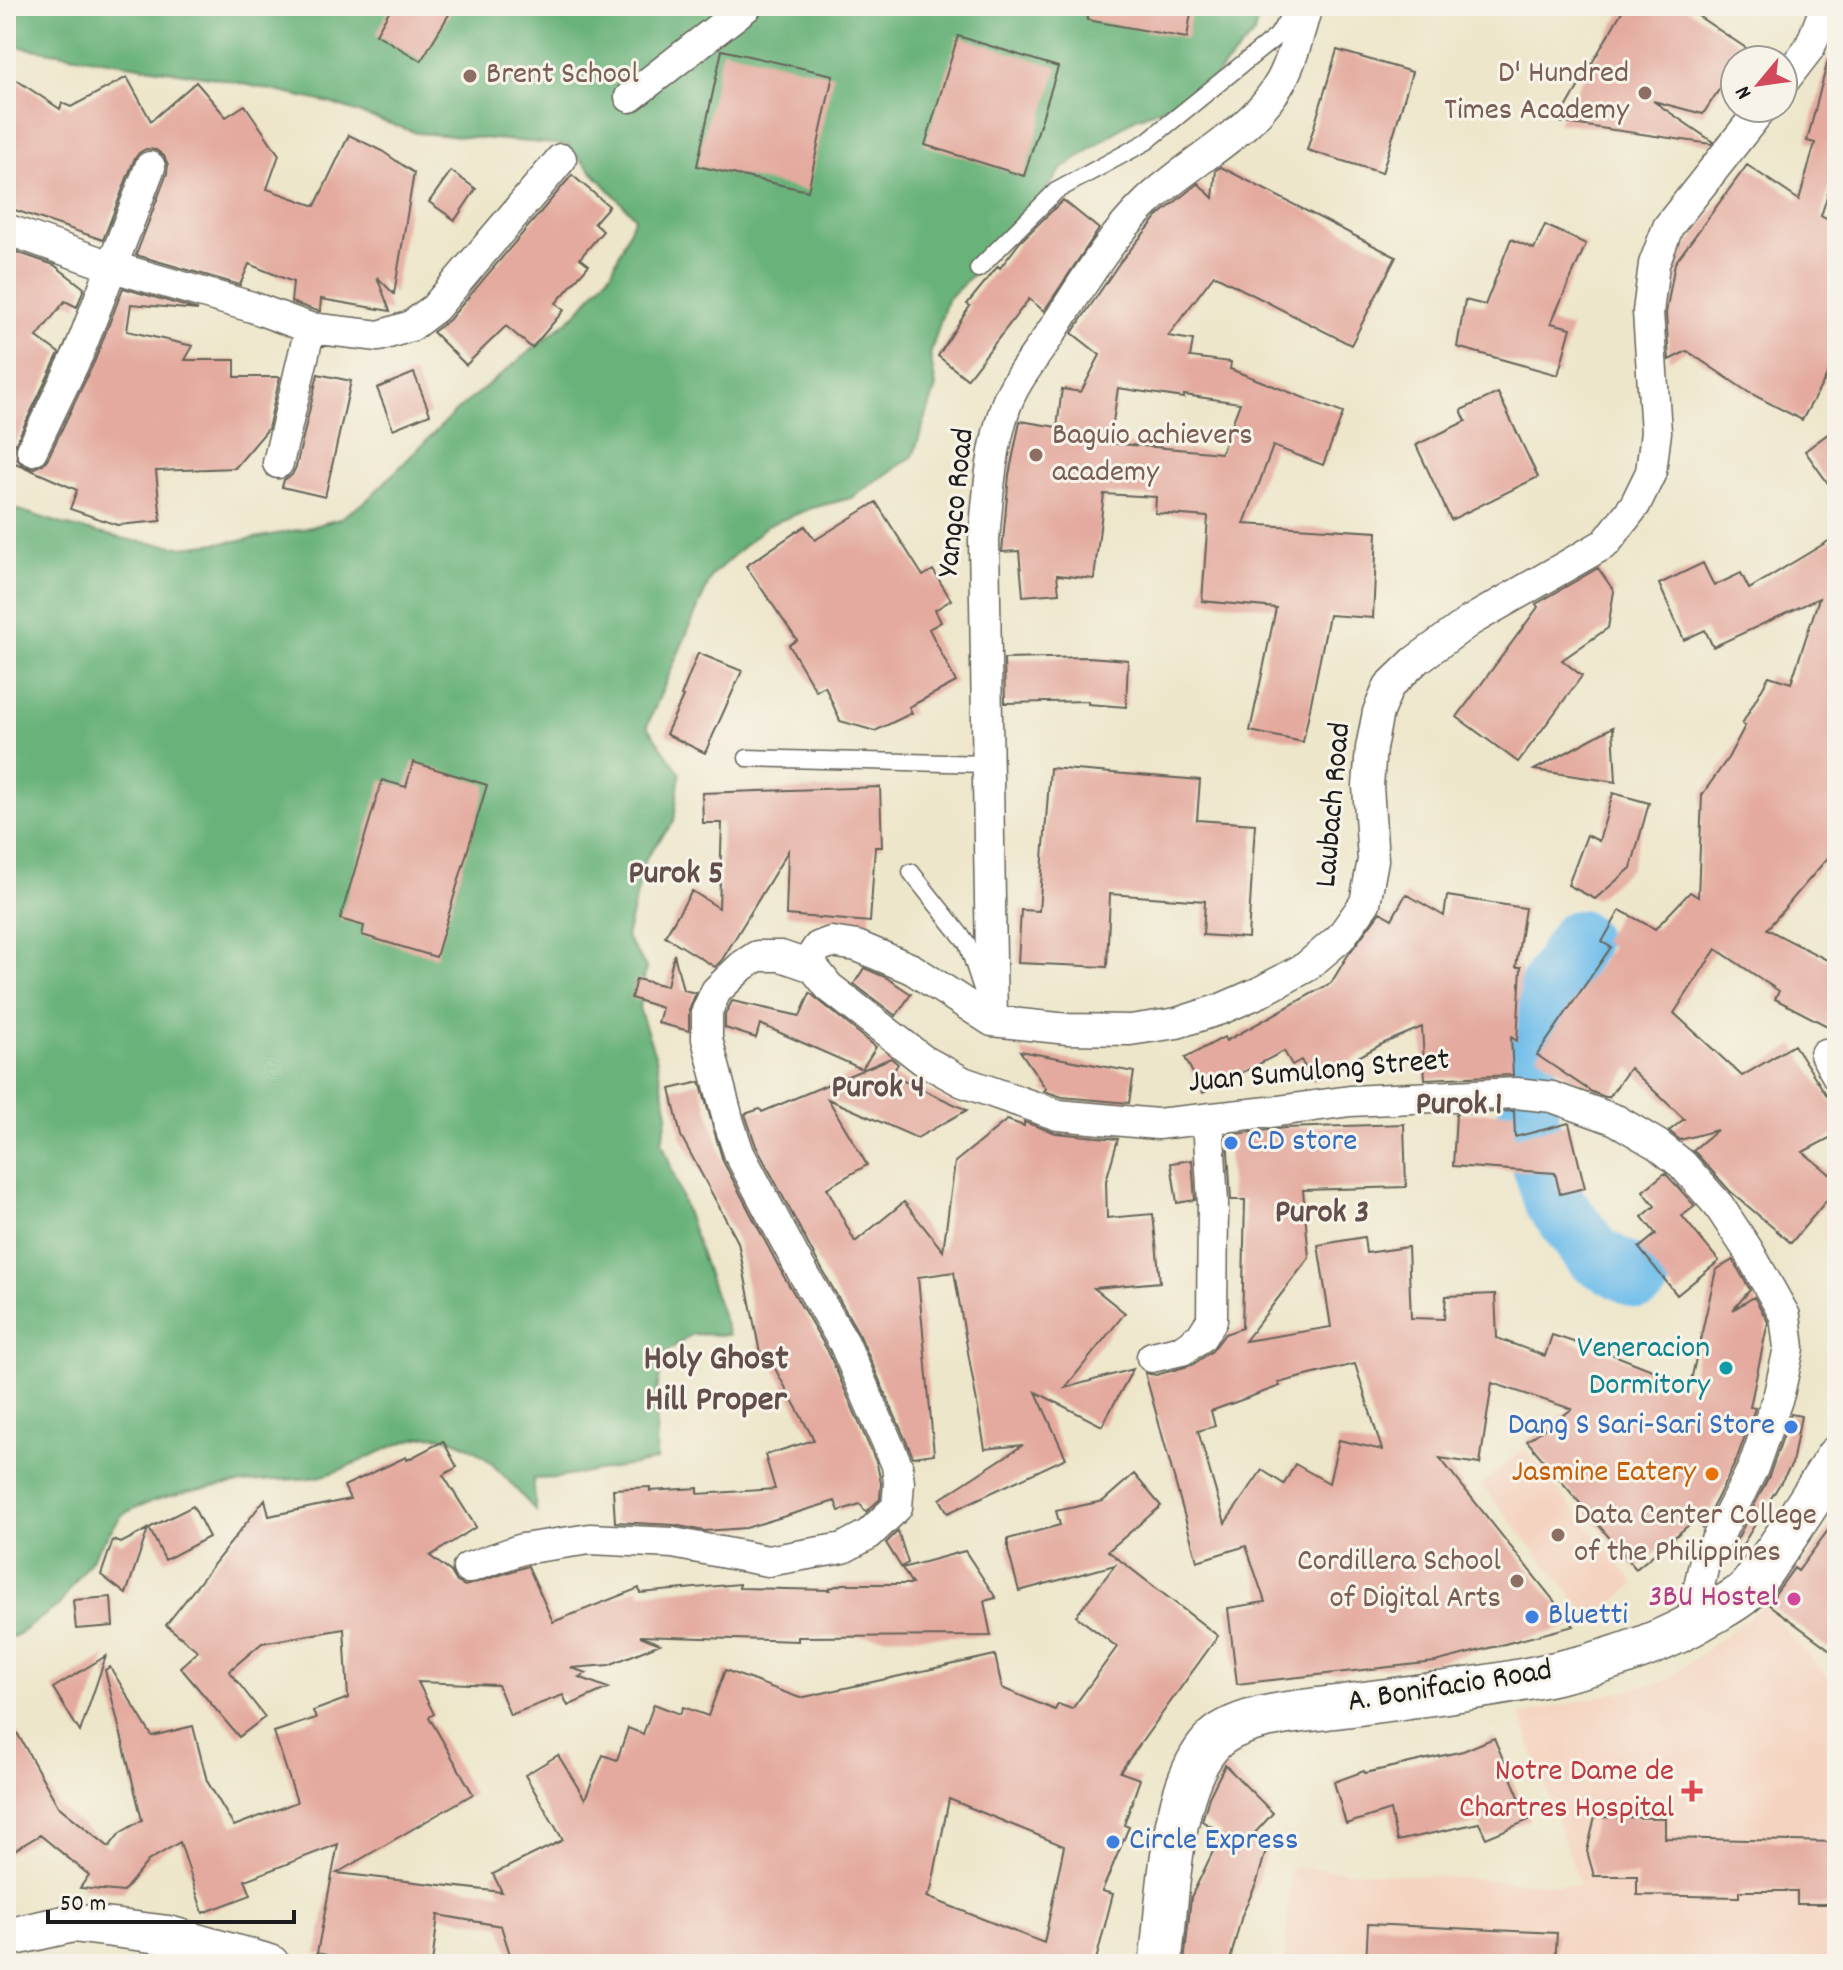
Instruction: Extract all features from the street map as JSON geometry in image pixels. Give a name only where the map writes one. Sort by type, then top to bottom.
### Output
[{"type":"main road","name":"A. Bonifacio Road","points":[[1160,1964],[1166,1888],[1185,1794],[1191,1776],[1211,1742],[1229,1729],[1263,1718],[1471,1689],[1581,1666],[1614,1658],[1690,1627],[1744,1593],[1792,1529],[1837,1457]]},
{"type":"street","points":[[630,97],[747,6]]},
{"type":"street","name":"Yangco Road","points":[[992,1021],[984,540],[991,463],[1006,405],[1021,374],[1069,303],[1145,203],[1239,130],[1261,108],[1281,81],[1307,6]]},
{"type":"street","points":[[1799,61],[1810,47],[1826,6]]},
{"type":"street","name":"Laubach Road","points":[[813,967],[812,956],[818,947],[831,942],[857,946],[912,969],[992,1021],[1068,1029],[1130,1030],[1177,1023],[1260,992],[1306,967],[1340,938],[1365,903],[1373,860],[1368,786],[1371,748],[1378,712],[1389,686],[1415,661],[1470,621],[1606,543],[1635,505],[1651,472],[1656,432],[1648,312],[1654,264],[1668,227],[1749,124]]},
{"type":"street","points":[[6,229],[113,267],[252,307],[310,328],[379,336],[411,326],[435,308],[561,159]]},
{"type":"street","points":[[32,450],[79,352],[150,167]]},
{"type":"street","points":[[278,463],[310,328]]},
{"type":"street","points":[[468,1568],[522,1549],[590,1539],[673,1543],[768,1561],[843,1548],[869,1534],[897,1507],[897,1465],[844,1343],[739,1153],[707,1039],[707,1011],[716,991],[742,966],[757,956],[781,956],[813,967]]},
{"type":"street","name":"Juan Sumulong Street","points":[[813,967],[829,987],[923,1060],[963,1082],[1058,1115],[1157,1124],[1350,1101],[1516,1093],[1549,1096],[1616,1120],[1658,1145],[1682,1164],[1719,1206],[1748,1250],[1785,1316],[1789,1348],[1779,1394],[1753,1468],[1704,1564],[1690,1627]]},
{"type":"street","points":[[1152,1357],[1182,1350],[1201,1337],[1212,1320],[1213,1189],[1208,1120]]},
{"type":"street","points":[[6,1938],[73,1923],[168,1935],[270,1964]]},
{"type":"lane","points":[[978,269],[1056,191],[1146,142],[1277,36],[1295,6]]},
{"type":"lane","points":[[747,758],[987,764]]},
{"type":"lane","points":[[911,872],[967,943],[992,1021]]},
{"type":"shaded area","name":"Data Center College of the Philippines","points":[[1524,1449],[1635,1584],[1592,1620],[1481,1485]]},
{"type":"shaded area","name":"Notre Dame de Chartres Hospital","points":[[1764,1606],[1837,1687],[1837,1964],[1285,1964],[1290,1867],[1580,1886],[1520,1715],[1665,1681]]},
{"type":"green space","points":[[6,6],[1261,6],[1254,34],[1199,94],[1134,119],[1061,170],[1015,233],[947,300],[930,355],[936,387],[913,456],[851,498],[812,508],[766,526],[712,575],[647,726],[680,773],[674,821],[646,858],[626,937],[646,967],[639,1008],[656,1058],[668,1113],[662,1141],[729,1335],[693,1334],[665,1353],[657,1390],[656,1461],[533,1479],[536,1511],[483,1456],[457,1441],[429,1436],[398,1444],[322,1476],[237,1484],[173,1495],[121,1516],[59,1605],[17,1635],[6,1639],[6,506],[72,527],[135,541],[183,547],[244,540],[339,519],[366,501],[456,411],[576,314],[612,271],[635,217],[567,145],[417,133],[330,103],[216,78],[6,45]]},
{"type":"building","points":[[392,6],[454,6],[421,61],[376,34]]},
{"type":"building","points":[[1088,6],[1192,6],[1187,38],[1087,20]]},
{"type":"building","name":"D' Hundred Times Academy","points":[[1625,6],[1683,6],[1740,44],[1719,44],[1719,90],[1703,114],[1653,101],[1713,142],[1711,144],[1558,122]]},
{"type":"building","points":[[958,36],[1058,67],[1024,176],[925,145]]},
{"type":"building","points":[[722,50],[833,75],[808,191],[697,166]]},
{"type":"building","points":[[1337,50],[1412,72],[1382,173],[1307,150]]},
{"type":"building","points":[[1828,60],[1837,61],[1837,165],[1821,216],[1837,225],[1837,358],[1802,420],[1748,392],[1687,351],[1669,360],[1666,313],[1675,263],[1747,165],[1799,200],[1815,143],[1807,141]]},
{"type":"building","points":[[6,73],[60,109],[62,103],[71,107],[127,77],[151,121],[196,82],[226,117],[245,105],[279,155],[267,189],[315,206],[349,135],[382,151],[414,173],[394,294],[377,277],[390,311],[321,299],[320,311],[314,310],[291,302],[293,282],[249,264],[240,285],[136,255],[167,173],[164,156],[156,150],[146,149],[134,160],[103,240],[6,207]]},
{"type":"building","points":[[1221,167],[1396,257],[1351,345],[1214,275],[1168,336],[1193,340],[1190,357],[1231,362],[1230,369],[1343,413],[1323,465],[1273,446],[1244,524],[1377,532],[1373,618],[1329,615],[1303,742],[1250,731],[1276,608],[1202,601],[1208,517],[1155,513],[1156,497],[1104,494],[1094,579],[1057,575],[1059,593],[1023,596],[1019,551],[1002,552],[1009,475],[1020,421],[1057,427],[1062,389],[1081,392],[1100,355],[1072,333],[1120,262],[1158,216],[1198,183],[1213,198],[1216,170]],"holes":[[[1118,388],[1184,398],[1184,395],[1240,403],[1221,453],[1110,443]]]},
{"type":"building","points":[[451,171],[476,189],[455,220],[429,202]]},
{"type":"building","points":[[572,175],[609,206],[594,223],[603,231],[580,258],[589,265],[556,303],[564,310],[532,348],[506,326],[466,365],[433,332],[449,320]]},
{"type":"building","points":[[1063,200],[1099,229],[1044,311],[1029,299],[967,379],[938,356],[970,306],[967,304],[1020,242]]},
{"type":"building","points":[[1545,225],[1586,244],[1551,323],[1571,328],[1558,375],[1457,347],[1465,300],[1485,305],[1511,239],[1534,249]]},
{"type":"building","points":[[11,250],[54,265],[84,288],[77,307],[65,301],[37,337],[59,353],[16,443],[17,459],[24,466],[34,468],[48,458],[95,360],[123,288],[198,310],[131,304],[127,331],[193,346],[185,360],[235,360],[235,377],[280,377],[268,429],[235,468],[156,471],[161,521],[117,525],[70,509],[77,490],[6,459],[6,256]]},
{"type":"building","points":[[414,373],[430,414],[393,429],[377,388]]},
{"type":"building","points":[[318,374],[351,381],[325,497],[282,487],[296,467]]},
{"type":"building","points":[[1498,393],[1538,477],[1451,520],[1416,445],[1466,421],[1461,410]]},
{"type":"building","points":[[1837,427],[1837,496],[1805,451]]},
{"type":"building","points":[[876,502],[923,576],[933,570],[951,600],[935,610],[941,622],[929,629],[956,682],[909,707],[912,713],[875,731],[840,721],[825,686],[816,691],[789,645],[797,640],[746,566],[805,526],[815,540]]},
{"type":"building","points":[[1837,536],[1837,847],[1767,929],[1837,965],[1837,1031],[1775,999],[1779,991],[1716,949],[1674,1013],[1742,1076],[1794,1045],[1837,1111],[1837,1134],[1803,1152],[1837,1180],[1837,1188],[1791,1243],[1730,1191],[1693,1150],[1717,1130],[1680,1140],[1669,1131],[1684,1119],[1630,1068],[1609,1097],[1605,1097],[1592,1092],[1537,1055],[1611,947],[1602,942],[1620,910],[1655,929],[1690,892],[1698,897],[1702,795],[1728,758],[1745,726],[1742,724],[1769,676],[1791,683],[1819,598],[1713,647],[1705,630],[1684,640],[1659,584],[1703,563],[1714,586],[1741,573],[1749,589]]},
{"type":"building","points":[[1598,568],[1614,591],[1608,628],[1562,660],[1582,676],[1518,762],[1457,717],[1538,607],[1536,604]]},
{"type":"building","points":[[698,653],[742,671],[705,753],[666,734]]},
{"type":"building","points":[[1088,657],[1128,660],[1126,707],[1088,704],[1088,701],[1005,703],[1004,659]]},
{"type":"building","points":[[1613,727],[1616,782],[1534,770]]},
{"type":"building","points":[[413,762],[487,785],[436,957],[362,935],[364,926],[340,919],[382,780],[406,787]]},
{"type":"building","points":[[1050,768],[1200,780],[1197,820],[1255,824],[1248,938],[1203,935],[1205,901],[1110,894],[1107,967],[1018,963],[1021,910],[1039,911]]},
{"type":"building","points":[[880,787],[882,847],[875,847],[870,922],[786,915],[788,851],[715,967],[665,936],[692,891],[719,908],[722,823],[703,823],[702,793]]},
{"type":"building","points":[[1613,793],[1649,803],[1631,868],[1595,899],[1568,885],[1587,835],[1599,841]]},
{"type":"building","points":[[1406,894],[1444,916],[1447,896],[1525,908],[1516,967],[1521,967],[1517,1041],[1511,1037],[1513,1075],[1425,1079],[1422,1027],[1382,1044],[1313,1082],[1301,1060],[1292,1065],[1284,1051],[1203,1093],[1185,1058],[1224,1037],[1226,1041],[1331,983],[1380,912],[1392,919]]},
{"type":"building","points":[[674,954],[683,990],[696,993],[689,1010],[689,1031],[658,1023],[662,1008],[631,998],[636,979],[667,986]]},
{"type":"building","points":[[864,968],[911,994],[896,1016],[854,984]]},
{"type":"building","points":[[810,993],[876,1047],[862,1069],[760,1024],[756,1038],[725,1028],[725,1015],[732,1001],[800,1016]]},
{"type":"building","points":[[1020,1051],[1134,1072],[1129,1103],[1062,1097],[1044,1091],[1046,1089]]},
{"type":"building","points":[[891,1058],[898,1064],[891,1075],[967,1110],[917,1138],[828,1099],[867,1165],[827,1188],[855,1242],[904,1202],[943,1251],[955,1162],[1007,1120],[1024,1126],[1024,1122],[1056,1133],[1118,1139],[1106,1181],[1107,1218],[1153,1214],[1160,1282],[1094,1288],[1125,1313],[1065,1388],[1133,1369],[1102,1426],[1036,1392],[1066,1458],[948,1513],[940,1499],[1023,1445],[985,1449],[954,1272],[918,1277],[934,1454],[913,1457],[860,1336],[756,1146],[745,1114],[760,1109],[762,1112]]},
{"type":"building","points":[[700,1082],[723,1161],[783,1275],[828,1351],[877,1464],[880,1499],[866,1512],[860,1504],[839,1511],[835,1501],[746,1528],[704,1531],[674,1525],[615,1522],[613,1489],[650,1487],[650,1491],[698,1488],[698,1494],[775,1489],[765,1455],[814,1440],[766,1352],[760,1353],[738,1242],[681,1136],[670,1089]]},
{"type":"building","points":[[1514,1111],[1515,1137],[1569,1123],[1585,1188],[1560,1194],[1555,1173],[1453,1166],[1456,1114]]},
{"type":"building","points":[[1404,1124],[1406,1187],[1303,1190],[1309,1258],[1245,1341],[1331,1327],[1318,1245],[1364,1237],[1366,1253],[1408,1247],[1411,1318],[1444,1319],[1446,1296],[1495,1294],[1497,1338],[1545,1356],[1552,1335],[1690,1385],[1716,1270],[1733,1260],[1750,1290],[1733,1310],[1754,1297],[1768,1322],[1750,1407],[1755,1408],[1736,1461],[1702,1528],[1695,1520],[1636,1569],[1527,1441],[1572,1409],[1492,1383],[1480,1464],[1440,1458],[1574,1626],[1435,1662],[1237,1684],[1228,1608],[1265,1602],[1246,1546],[1197,1561],[1145,1373],[1156,1375],[1192,1365],[1212,1351],[1225,1334],[1242,1328],[1245,1200],[1231,1200],[1227,1135],[1285,1128]],"holes":[[[1355,1364],[1382,1450],[1339,1440],[1329,1483],[1295,1464],[1284,1484],[1262,1470],[1225,1523],[1198,1431],[1215,1426],[1211,1411],[1280,1386],[1278,1383]]]},
{"type":"building","points":[[1192,1160],[1195,1200],[1177,1203],[1171,1163]]},
{"type":"building","points":[[1665,1173],[1695,1206],[1682,1216],[1719,1261],[1677,1295],[1639,1248],[1656,1234],[1642,1217],[1655,1206],[1643,1191]]},
{"type":"building","points":[[1791,1414],[1801,1416],[1792,1464],[1732,1562],[1728,1557],[1769,1476]]},
{"type":"building","points":[[443,1441],[457,1467],[443,1475],[476,1527],[430,1556],[465,1586],[528,1566],[553,1622],[639,1588],[640,1593],[739,1584],[739,1588],[830,1590],[843,1584],[912,1584],[902,1568],[965,1551],[996,1598],[984,1601],[991,1636],[798,1637],[798,1641],[640,1636],[660,1644],[609,1665],[571,1668],[587,1673],[579,1677],[608,1688],[568,1706],[563,1695],[510,1715],[498,1685],[418,1682],[434,1714],[429,1717],[473,1794],[337,1873],[502,1892],[493,1874],[563,1840],[525,1775],[558,1755],[585,1799],[603,1755],[617,1760],[628,1728],[643,1734],[654,1704],[680,1714],[683,1707],[708,1716],[725,1670],[800,1698],[995,1655],[1002,1688],[1055,1710],[1058,1704],[1072,1709],[1117,1647],[1076,1616],[1115,1565],[1019,1591],[1008,1539],[1060,1525],[1056,1511],[1103,1501],[1134,1474],[1161,1506],[1108,1551],[1218,1636],[1120,1772],[1140,1779],[1124,1825],[1129,1827],[1102,1891],[1113,1894],[1095,1964],[513,1964],[501,1926],[438,1915],[432,1964],[372,1964],[317,1953],[338,1844],[245,1880],[251,1895],[203,1913],[180,1842],[148,1861],[123,1892],[80,1888],[89,1875],[40,1835],[6,1855],[6,1713],[58,1806],[109,1847],[120,1833],[142,1820],[105,1670],[110,1667],[152,1736],[193,1726],[207,1781],[234,1826],[297,1802],[274,1732],[316,1718],[313,1711],[348,1698],[344,1629],[262,1643],[229,1671],[265,1717],[239,1737],[180,1667],[198,1651],[166,1625],[265,1499],[269,1516],[350,1499],[344,1486],[406,1457],[407,1460]],"holes":[[[949,1799],[1064,1846],[1044,1943],[927,1897]]]},
{"type":"building","points":[[193,1506],[209,1537],[165,1560],[149,1528]]},
{"type":"building","points":[[1837,1518],[1837,1655],[1768,1604],[1794,1568],[1798,1571]]},
{"type":"building","points":[[148,1529],[126,1594],[101,1575],[113,1540],[121,1543]]},
{"type":"building","points":[[898,1531],[908,1563],[901,1567],[886,1543]]},
{"type":"building","points":[[111,1597],[113,1626],[76,1629],[73,1600]]},
{"type":"building","points":[[106,1656],[80,1732],[53,1688]]},
{"type":"building","points":[[1494,1738],[1529,1820],[1486,1838],[1479,1823],[1397,1841],[1390,1810],[1346,1824],[1334,1782],[1364,1771],[1463,1751]]},
{"type":"building","points":[[1225,1765],[1273,1813],[1253,1835],[1268,1843],[1257,1882],[1242,1915],[1229,1964],[1184,1964],[1191,1897],[1222,1833],[1202,1821],[1209,1797]]},
{"type":"building","points":[[1595,1817],[1665,1818],[1665,1838],[1837,1842],[1837,1904],[1797,1904],[1797,1891],[1739,1891],[1739,1897],[1637,1895],[1637,1876],[1594,1876],[1587,1851]]},
{"type":"building","points":[[1368,1924],[1557,1933],[1555,1964],[1366,1964]]},
{"type":"waterway","points":[[1578,940],[1544,996],[1526,1065],[1529,1124],[1554,1202],[1595,1256],[1640,1279]]},
{"type":"place","name":"Brent School","points":[[470,76]]},
{"type":"place","name":"D' Hundred Times Academy","points":[[1645,93]]},
{"type":"place","name":"Baguio achievers academy","points":[[1036,455]]},
{"type":"place","name":"C.D store","points":[[1231,1143]]},
{"type":"place","name":"Veneracion Dormitory","points":[[1726,1368]]},
{"type":"place","name":"Dang S Sari-Sari Store","points":[[1791,1427]]},
{"type":"place","name":"Jasmine Eatery","points":[[1712,1474]]},
{"type":"place","name":"Data Center College of the Philippines","points":[[1558,1535]]},
{"type":"place","name":"Cordillera School of Digital Arts","points":[[1517,1581]]},
{"type":"place","name":"3BU Hostel","points":[[1794,1599]]},
{"type":"place","name":"Bluetti","points":[[1532,1617]]},
{"type":"place","name":"Notre Dame de Chartres Hospital","points":[[1692,1791]]},
{"type":"place","name":"Circle Express","points":[[1113,1842]]},
{"type":"district","name":"Purok 5","points":[[676,875]]},
{"type":"district","name":"Purok 4","points":[[878,1089]]},
{"type":"district","name":"Purok 1","points":[[1459,1106]]},
{"type":"district","name":"Purok 3","points":[[1322,1214]]},
{"type":"district","name":"Holy Ghost Hill Proper","points":[[716,1382]]}]
